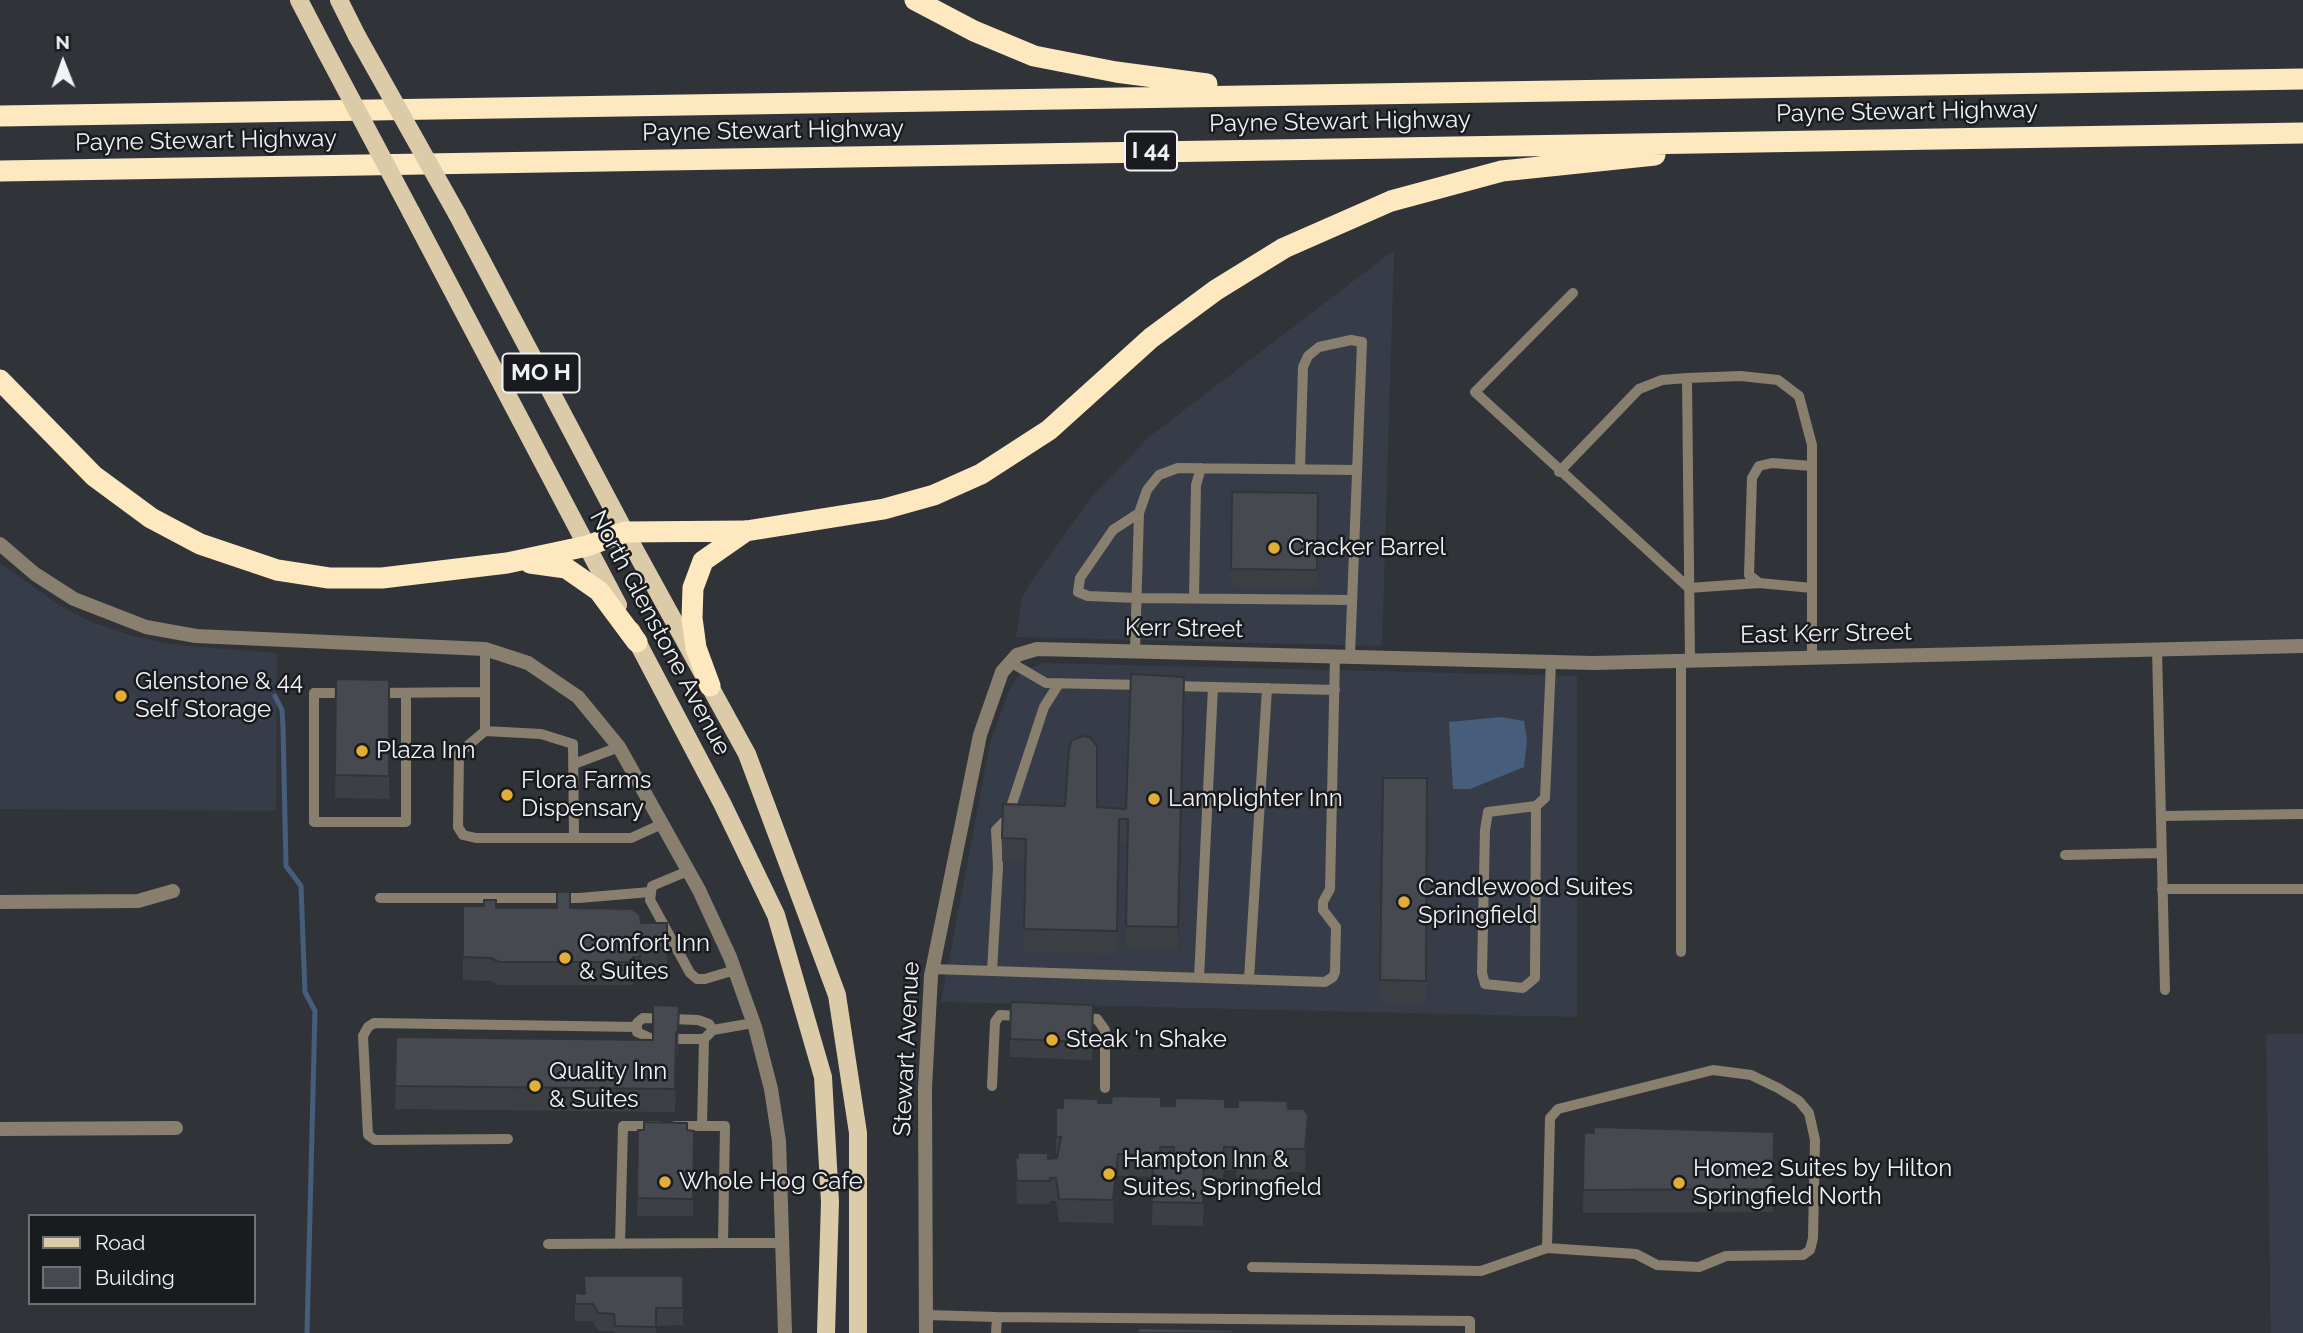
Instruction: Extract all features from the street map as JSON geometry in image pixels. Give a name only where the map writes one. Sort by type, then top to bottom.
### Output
[{"type":"highway","points":[[915,0],[974,31],[1034,55],[1065,63],[1218,86],[1320,92],[1430,92]]},
{"type":"highway","name":"Payne Stewart Highway","points":[[0,116],[2303,79]]},
{"type":"highway","name":"Payne Stewart Highway","points":[[0,171],[2303,133]]},
{"type":"highway","points":[[0,380],[94,476],[175,532],[225,555],[303,575],[356,579],[507,563],[587,546],[625,532],[746,531],[884,509],[934,495],[981,474],[1049,430],[1151,338],[1216,289],[1296,242],[1391,201],[1464,179],[1539,165],[1866,139]]},
{"type":"highway","points":[[710,686],[696,648],[692,588],[703,561],[746,531]]},
{"type":"highway","points":[[507,563],[566,568],[598,592],[637,642]]},
{"type":"main road","name":"North Glenstone Avenue","points":[[299,0],[722,803],[776,915],[822,1077],[830,1202],[826,1333]]},
{"type":"main road","name":"North Glenstone Avenue","points":[[339,0],[747,754],[837,995],[858,1133],[858,1333]]},
{"type":"street","points":[[0,544],[51,586],[122,620],[196,636],[485,649],[528,663],[562,684],[593,712],[619,747],[688,871],[735,970],[754,1023],[778,1128],[785,1333]]},
{"type":"street","name":"East Kerr Street","points":[[1343,656],[1551,662],[1686,661],[2303,646]]},
{"type":"street","name":"Kerr Street","points":[[1014,658],[1037,649],[1343,656]]},
{"type":"street","name":"Stewart Avenue","points":[[926,1333],[925,1076],[932,969],[980,736],[1002,672],[1014,658]]},
{"type":"street","points":[[0,902],[138,901],[173,891]]},
{"type":"street","points":[[0,1129],[176,1128]]},
{"type":"lane","points":[[1573,293],[1475,392],[1689,589],[1759,583],[1812,588]]},
{"type":"lane","points":[[932,969],[1325,982],[1335,972],[1336,927],[1323,910],[1323,902],[1330,889],[1335,690],[1352,600],[1362,342],[1351,340],[1319,346],[1308,356],[1304,368],[1300,469]]},
{"type":"lane","points":[[1559,472],[1639,390],[1662,380],[1741,376],[1778,380],[1799,396],[1808,421],[1812,466],[1812,658]]},
{"type":"lane","points":[[1681,952],[1689,589],[1687,378]]},
{"type":"lane","points":[[1759,583],[1749,575],[1752,478],[1759,466],[1772,463],[1812,466]]},
{"type":"lane","points":[[1135,650],[1139,513],[1147,490],[1159,475],[1178,468],[1357,470]]},
{"type":"lane","points":[[1194,598],[1196,485],[1201,468]]},
{"type":"lane","points":[[1139,513],[1113,530],[1080,579],[1078,592],[1088,596],[1137,598],[1352,600]]},
{"type":"lane","points":[[485,649],[485,731]]},
{"type":"lane","points":[[2157,649],[2165,990]]},
{"type":"lane","points":[[1014,658],[1033,677],[1058,685],[1335,690]]},
{"type":"lane","points":[[1536,806],[1535,978],[1522,988],[1485,984],[1482,960],[1485,830],[1488,812],[1536,806],[1545,798],[1551,662]]},
{"type":"lane","points":[[992,971],[998,867],[996,830],[1007,819],[1044,707],[1058,685]]},
{"type":"lane","points":[[1199,978],[1213,687]]},
{"type":"lane","points":[[1249,979],[1267,688]]},
{"type":"lane","points":[[406,693],[406,822],[314,822],[314,693],[485,692]]},
{"type":"lane","points":[[574,838],[573,744],[541,734],[485,731],[458,753],[458,827],[463,835],[475,838],[574,838],[631,838],[663,824]]},
{"type":"lane","points":[[574,764],[619,747]]},
{"type":"lane","points":[[2161,816],[2303,814]]},
{"type":"lane","points":[[2065,855],[2162,853]]},
{"type":"lane","points":[[688,871],[652,886],[650,900],[690,973],[697,979],[735,970]]},
{"type":"lane","points":[[2162,889],[2303,889]]},
{"type":"lane","points":[[380,898],[579,898],[650,892]]},
{"type":"lane","points":[[992,1086],[995,1022],[1000,1015],[1028,1016]]},
{"type":"lane","points":[[637,1027],[643,1018],[689,1019],[705,1021],[713,1030]]},
{"type":"lane","points":[[1069,1018],[1097,1019],[1105,1030],[1105,1088]]},
{"type":"lane","points":[[508,1139],[375,1140],[368,1135],[363,1037],[368,1027],[374,1023],[637,1027]]},
{"type":"lane","points":[[702,1126],[704,1039],[713,1030],[754,1023]]},
{"type":"lane","points":[[637,1027],[641,1036],[650,1038]]},
{"type":"lane","points":[[680,1039],[704,1039]]},
{"type":"lane","points":[[1252,1267],[1481,1271],[1547,1248],[1636,1254],[1657,1265],[1699,1267],[1726,1256],[1803,1255],[1810,1250],[1813,1238],[1815,1140],[1809,1113],[1788,1094],[1751,1075],[1713,1070],[1558,1109],[1550,1118],[1547,1248]]},
{"type":"lane","points":[[620,1244],[623,1126],[725,1126],[723,1243]]},
{"type":"lane","points":[[548,1244],[784,1243]]},
{"type":"lane","points":[[926,1315],[1470,1321],[1470,1333]]},
{"type":"lane","points":[[996,1333],[997,1317]]},
{"type":"lane","points":[[1364,1320],[1364,1333]]},
{"type":"shaded area","points":[[1394,250],[1382,646],[1016,637],[1022,598],[1031,582],[1090,499],[1149,437]]},
{"type":"shaded area","points":[[0,563],[62,607],[89,621],[133,636],[175,645],[277,653],[276,811],[0,809]]},
{"type":"shaded area","points":[[1043,663],[1577,676],[1577,1017],[941,1002],[990,744],[1009,690],[1021,672]]},
{"type":"shaded area","points":[[2266,1034],[2303,1034],[2303,1333],[2271,1333]]},
{"type":"water","points":[[1501,717],[1524,721],[1527,740],[1524,767],[1470,789],[1453,789],[1449,722]]},
{"type":"building","name":"Cracker Barrel","points":[[1232,492],[1318,493],[1317,570],[1231,569]]},
{"type":"building","name":"Lamplighter Inn","points":[[1131,674],[1184,677],[1178,927],[1126,926],[1128,819],[1119,819],[1117,931],[1024,929],[1026,839],[1002,838],[1003,804],[1065,806],[1069,749],[1072,740],[1083,736],[1091,738],[1097,747],[1097,807],[1126,809]]},
{"type":"building","name":"Plaza Inn","points":[[336,679],[389,680],[389,776],[335,775]]},
{"type":"building","name":"Candlewood Suites Springfield","points":[[1383,778],[1427,778],[1426,981],[1380,980]]},
{"type":"building","points":[[557,892],[570,892],[570,908],[632,909],[640,915],[641,923],[667,923],[667,948],[640,948],[640,957],[633,957],[634,962],[499,962],[491,958],[463,957],[463,906],[484,906],[484,900],[496,900],[496,908],[557,908]]},
{"type":"building","points":[[1011,1002],[1093,1005],[1092,1042],[1010,1039]]},
{"type":"building","points":[[653,1005],[679,1006],[675,1089],[395,1086],[396,1037],[653,1040]]},
{"type":"building","name":"Hampton Inn & Suites, Springfield","points":[[1112,1096],[1161,1097],[1161,1106],[1175,1106],[1175,1098],[1225,1099],[1225,1107],[1238,1107],[1238,1100],[1287,1101],[1288,1109],[1304,1109],[1308,1116],[1305,1149],[1286,1149],[1286,1157],[1237,1155],[1236,1147],[1224,1147],[1223,1155],[1204,1155],[1203,1203],[1152,1202],[1153,1164],[1162,1164],[1162,1157],[1174,1157],[1174,1147],[1160,1147],[1160,1154],[1118,1154],[1113,1200],[1059,1199],[1056,1178],[1050,1178],[1050,1181],[1017,1181],[1015,1158],[1018,1158],[1018,1153],[1048,1153],[1048,1159],[1057,1158],[1061,1137],[1056,1137],[1056,1108],[1063,1108],[1063,1098],[1098,1099],[1098,1103],[1111,1103]]},
{"type":"building","name":"Whole Hog Cafe","points":[[644,1122],[687,1123],[687,1130],[694,1131],[693,1199],[637,1198],[638,1130],[644,1130]]},
{"type":"building","name":"Home2 Suites by Hilton Springfield North","points":[[1594,1127],[1774,1132],[1773,1189],[1583,1190],[1584,1133],[1594,1133]]},
{"type":"building","points":[[584,1276],[683,1276],[683,1308],[656,1308],[656,1327],[615,1326],[614,1314],[598,1313],[593,1304],[575,1304],[575,1293],[585,1294]]},
{"type":"building","points":[[1138,1328],[1233,1330],[1233,1333],[1138,1333]]},
{"type":"waterway","points":[[275,696],[282,710],[286,866],[301,886],[305,992],[315,1011],[307,1333]]},
{"type":"place","name":"Cracker Barrel","points":[[1274,548]]},
{"type":"place","name":"Glenstone & 44 Self Storage","points":[[121,696]]},
{"type":"place","name":"Plaza Inn","points":[[362,751]]},
{"type":"place","name":"Flora Farms Dispensary","points":[[507,795]]},
{"type":"place","name":"Lamplighter Inn","points":[[1154,799]]},
{"type":"place","name":"Candlewood Suites Springfield","points":[[1404,902]]},
{"type":"place","name":"Comfort Inn & Suites","points":[[565,958]]},
{"type":"place","name":"Steak 'n Shake","points":[[1052,1040]]},
{"type":"place","name":"Quality Inn & Suites","points":[[535,1086]]},
{"type":"place","name":"Hampton Inn & Suites, Springfield","points":[[1109,1174]]},
{"type":"place","name":"Whole Hog Cafe","points":[[665,1182]]},
{"type":"place","name":"Home2 Suites by Hilton Springfield North","points":[[1679,1183]]}]
